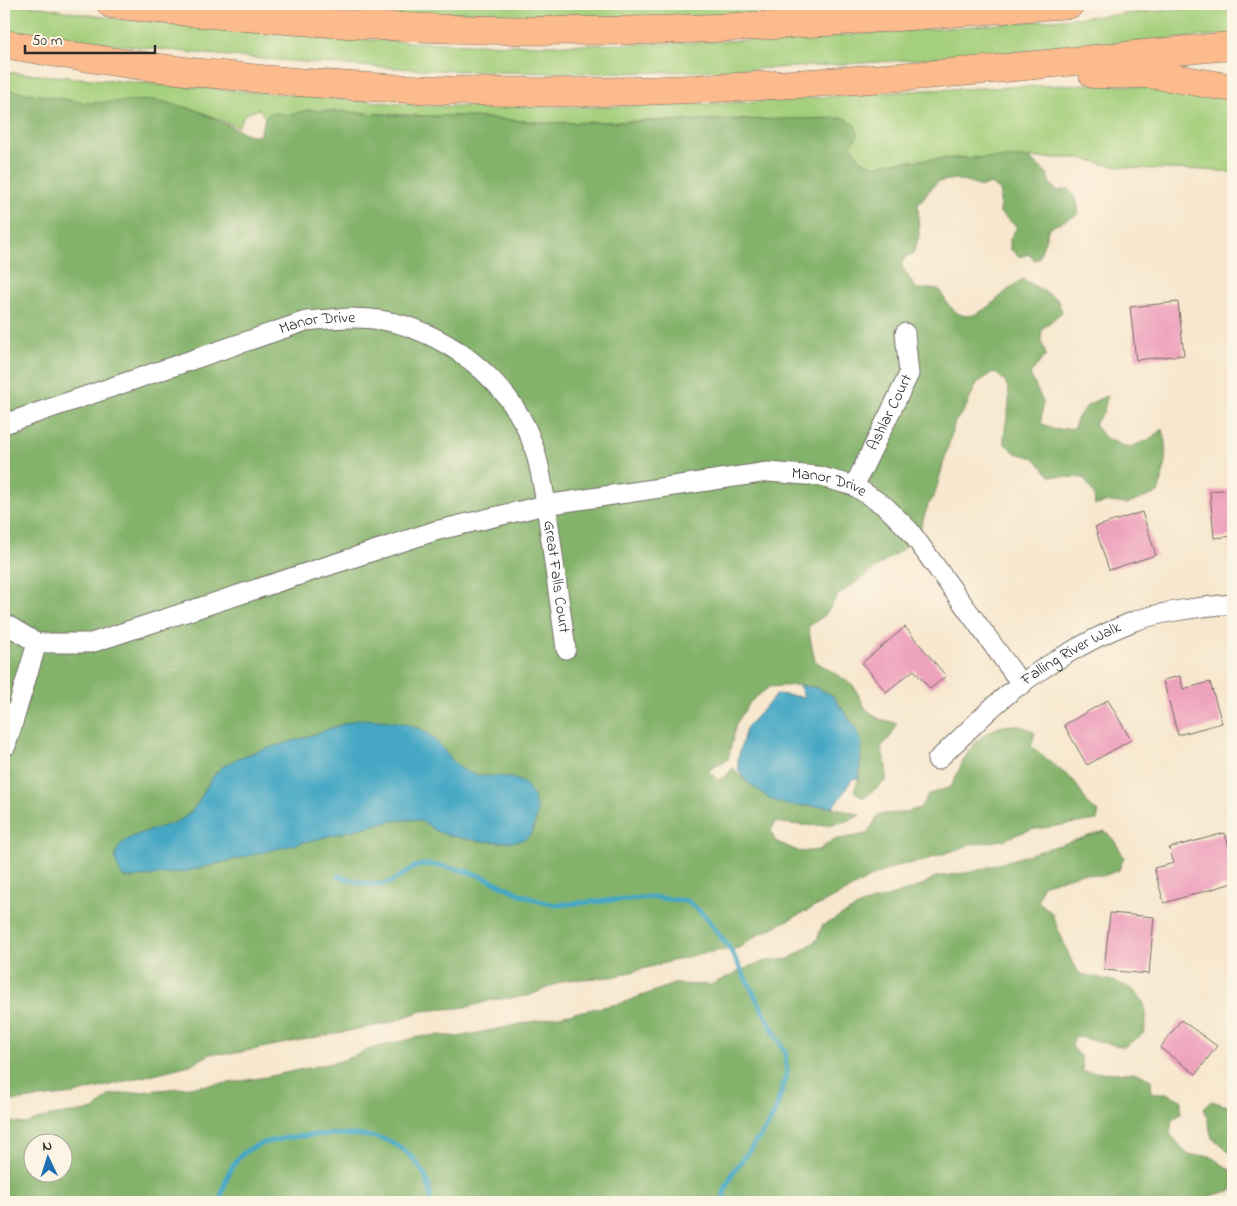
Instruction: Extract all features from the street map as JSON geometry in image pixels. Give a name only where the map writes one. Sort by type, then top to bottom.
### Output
[{"type":"highway","points":[[111,4],[304,23],[412,28],[550,30],[768,26],[1070,4]]},
{"type":"highway","points":[[4,44],[96,61],[178,71],[336,84],[480,90],[712,88],[937,74],[1233,46]]},
{"type":"highway","points":[[4,61],[96,61]]},
{"type":"highway","points":[[937,74],[1150,74],[1233,88]]},
{"type":"street","name":"Manor Drive","points":[[4,424],[306,321],[351,317],[403,324],[445,344],[488,374],[516,409],[535,451],[546,505]]},
{"type":"street","name":"Ashlar Court","points":[[854,486],[909,374],[904,333]]},
{"type":"street","name":"Manor Drive","points":[[37,643],[92,644],[435,531],[546,505],[768,472],[818,476],[854,486],[886,507],[910,531],[1022,686]]},
{"type":"street","name":"Great Falls Court","points":[[546,505],[566,649]]},
{"type":"street","name":"Falling River Walk","points":[[937,760],[997,704],[1087,643],[1134,621],[1204,606],[1233,604]]},
{"type":"street","points":[[4,623],[37,643],[6,746]]},
{"type":"green space","points":[[4,4],[34,6],[114,18],[278,34],[411,42],[514,45],[720,41],[822,36],[925,30],[1233,5],[1233,34],[835,65],[675,72],[523,73],[309,63],[24,34],[4,31]]},
{"type":"green space","points":[[233,4],[911,4],[631,20],[414,17]]},
{"type":"green space","points":[[4,72],[430,106],[600,107],[753,102],[925,90],[1094,84],[1165,88],[1233,98],[1233,173],[1138,168],[1100,163],[1082,158],[956,158],[893,162],[875,166],[860,160],[851,145],[770,120],[551,123],[460,116],[419,116],[308,110],[290,115],[271,113],[265,118],[259,109],[245,114],[238,127],[196,110],[86,103],[13,92],[4,89]]},
{"type":"green space","points":[[4,89],[86,103],[156,100],[196,110],[247,134],[259,136],[265,118],[271,113],[290,115],[308,110],[419,116],[460,116],[551,123],[845,118],[855,125],[858,135],[851,145],[860,160],[875,166],[893,162],[956,158],[1029,158],[1047,173],[1049,182],[1057,191],[1069,189],[1077,202],[1079,214],[1049,228],[1039,258],[1035,260],[1028,254],[1020,257],[1010,249],[1010,239],[1017,227],[1000,213],[1000,190],[990,184],[982,187],[955,179],[937,182],[918,204],[919,236],[913,254],[906,256],[901,265],[916,289],[939,289],[949,305],[959,314],[969,316],[979,312],[1023,279],[1057,299],[1062,312],[1042,329],[1041,339],[1046,355],[1030,374],[1043,402],[1041,423],[1055,430],[1074,428],[1079,416],[1090,404],[1107,396],[1104,411],[1094,425],[1104,437],[1128,448],[1148,440],[1163,429],[1165,461],[1158,493],[1127,504],[1110,502],[1095,505],[1094,494],[1084,478],[1050,476],[1034,458],[1016,453],[1004,443],[1009,403],[1007,385],[1002,378],[993,372],[977,383],[965,409],[955,422],[934,497],[928,505],[919,533],[905,547],[838,595],[825,615],[808,627],[815,661],[853,685],[866,709],[879,719],[897,723],[891,736],[881,747],[886,766],[886,780],[864,798],[854,791],[859,778],[857,730],[833,696],[818,688],[799,685],[769,687],[750,702],[736,724],[728,759],[708,771],[718,780],[726,776],[733,768],[746,781],[786,805],[832,807],[861,815],[840,823],[819,825],[775,822],[771,831],[775,841],[800,852],[819,850],[833,840],[867,834],[879,814],[903,813],[920,808],[929,794],[951,787],[968,752],[982,736],[989,731],[1004,726],[1020,726],[1035,733],[1031,746],[1074,781],[1090,807],[1099,812],[1097,820],[1029,830],[1003,840],[973,844],[922,861],[897,866],[873,876],[752,938],[739,948],[698,954],[613,977],[566,980],[528,996],[492,1000],[468,1007],[421,1011],[389,1023],[231,1054],[213,1053],[190,1065],[74,1094],[4,1102]]},
{"type":"green space","points":[[1105,831],[1114,840],[1124,857],[1119,870],[1103,876],[1082,873],[1042,885],[1038,901],[1051,912],[1071,960],[1080,974],[1119,983],[1130,988],[1138,995],[1144,1005],[1146,1017],[1144,1033],[1124,1047],[1075,1036],[1072,1046],[1081,1057],[1083,1072],[1137,1073],[1151,1080],[1152,1093],[1167,1093],[1181,1100],[1181,1114],[1172,1120],[1170,1134],[1188,1155],[1210,1156],[1233,1172],[1233,1190],[1207,1197],[1207,1202],[4,1202],[4,1121],[25,1124],[50,1116],[94,1110],[109,1095],[229,1083],[266,1077],[341,1061],[373,1048],[419,1037],[439,1035],[458,1037],[622,1003],[674,984],[710,985],[753,965],[767,961],[789,959],[817,940],[822,926],[861,905],[921,886],[935,877],[972,872]]},
{"type":"green space","points":[[1212,1101],[1233,1108],[1233,1160],[1230,1152],[1212,1138],[1204,1107]]},
{"type":"water","points":[[799,685],[818,688],[833,696],[857,730],[862,743],[859,778],[852,779],[841,797],[832,807],[786,805],[770,799],[746,781],[738,769],[738,758],[746,728],[777,694],[804,697]]},
{"type":"water","points":[[360,719],[395,722],[420,729],[432,737],[454,763],[465,771],[522,782],[529,789],[534,799],[537,813],[530,834],[519,841],[482,841],[444,834],[417,820],[402,820],[386,822],[188,871],[132,878],[123,877],[116,862],[117,850],[124,842],[185,817],[196,806],[211,779],[221,768],[249,754]]},
{"type":"building","points":[[1178,302],[1184,355],[1136,360],[1130,307]]},
{"type":"building","points":[[1233,489],[1233,536],[1214,538],[1210,491]]},
{"type":"building","points":[[1142,512],[1156,555],[1109,570],[1095,527]]},
{"type":"building","points":[[905,627],[946,676],[930,689],[914,670],[886,692],[862,663]]},
{"type":"building","points":[[1180,676],[1183,689],[1210,682],[1222,723],[1178,735],[1163,680]]},
{"type":"building","points":[[1108,700],[1131,740],[1087,765],[1064,725]]},
{"type":"building","points":[[1225,833],[1233,862],[1233,883],[1164,903],[1154,868],[1174,863],[1169,848]]},
{"type":"building","points":[[1110,913],[1154,917],[1149,974],[1104,970]]},
{"type":"building","points":[[1181,1020],[1217,1046],[1196,1074],[1160,1048]]},
{"type":"waterway","points":[[338,876],[365,883],[383,884],[393,881],[417,866],[434,865],[478,875],[530,898],[556,905],[651,897],[687,901],[705,916],[730,949],[785,1052],[787,1072],[776,1110],[768,1126],[733,1172],[724,1192],[724,1202]]},
{"type":"waterway","points":[[220,1202],[232,1167],[248,1150],[260,1144],[277,1140],[340,1134],[378,1138],[391,1142],[407,1152],[420,1167],[424,1175],[428,1184],[431,1202]]}]
